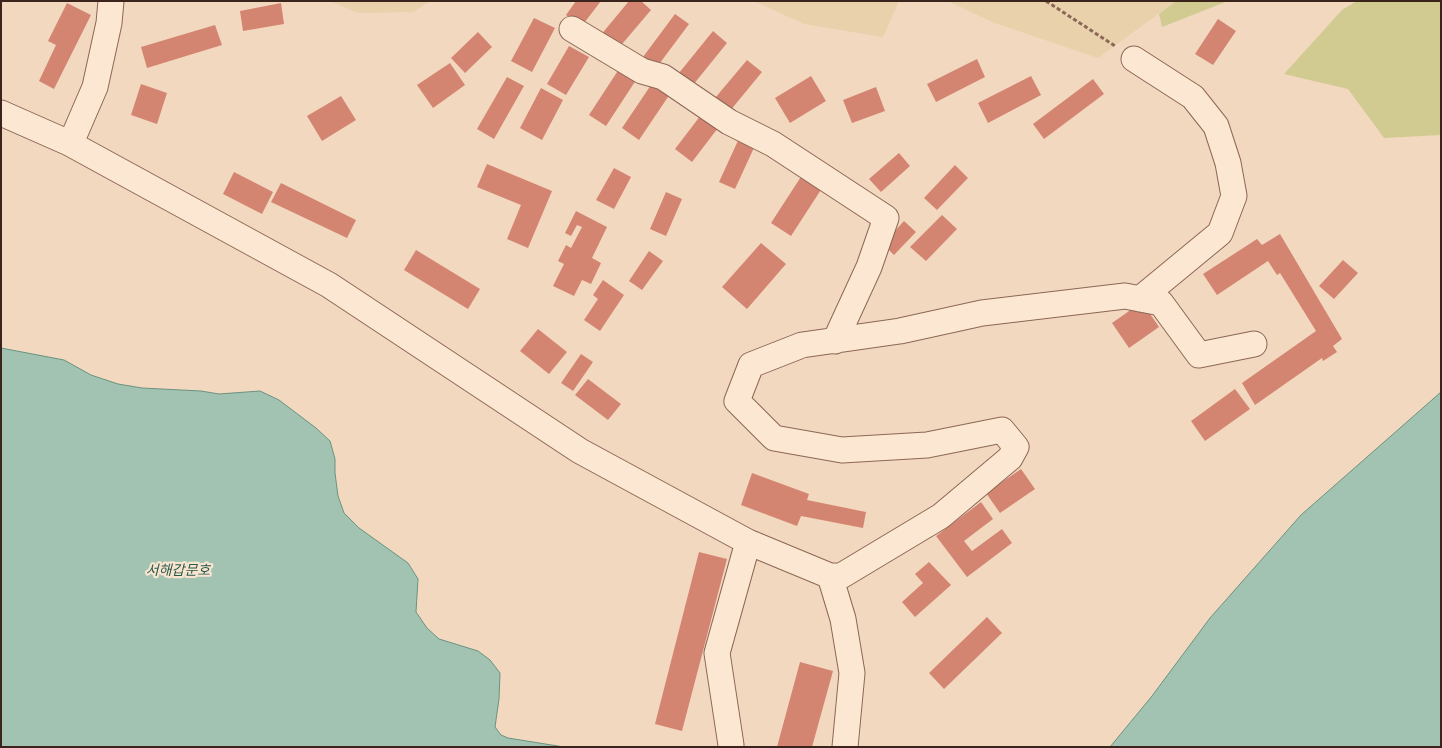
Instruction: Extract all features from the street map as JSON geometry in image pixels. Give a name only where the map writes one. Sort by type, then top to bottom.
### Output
[{"type":"street","points":[[69,144],[95,87],[111,1]]},
{"type":"street","points":[[572,29],[642,71],[663,77],[729,122],[773,144],[886,218],[869,267],[835,341]]},
{"type":"street","points":[[1134,59],[1193,97],[1216,126],[1228,163],[1234,196],[1220,234],[1140,299]]},
{"type":"street","points":[[1,113],[69,144],[329,285],[580,451],[748,542],[830,576],[841,576],[941,516],[1010,458],[1016,447],[1002,430],[927,445],[842,450],[774,438],[737,402],[751,366],[802,346],[900,331],[982,313],[1125,296],[1161,303],[1200,355],[1254,344]]},
{"type":"street","points":[[731,745],[717,653],[748,542]]},
{"type":"street","points":[[830,576],[843,619],[852,673],[845,747]]},
{"type":"path","points":[[1046,1],[1134,59]]},
{"type":"shaded area","points":[[329,1],[431,1],[413,12],[358,13]]},
{"type":"shaded area","points":[[754,1],[899,1],[883,37],[804,24]]},
{"type":"shaded area","points":[[948,1],[1176,1],[1098,58],[992,22]]},
{"type":"shaded area","points":[[1176,1],[1228,1],[1162,27],[1159,14]]},
{"type":"shaded area","points":[[1357,1],[1441,1],[1441,135],[1384,138],[1348,89],[1284,74],[1342,10]]},
{"type":"water","name":"서해갑문호","points":[[1,348],[64,360],[91,375],[118,384],[142,388],[201,391],[219,394],[260,391],[279,400],[330,441],[335,459],[338,496],[344,513],[359,528],[408,563],[418,579],[416,612],[427,628],[439,639],[478,651],[490,660],[500,673],[495,727],[501,735],[508,738],[564,747],[1,747]]},
{"type":"water","points":[[1441,392],[1441,747],[1110,747],[1152,696],[1210,618],[1301,515]]},
{"type":"building","points":[[576,1],[601,1],[581,27],[566,15]]},
{"type":"building","points":[[629,1],[641,1],[651,10],[617,50],[600,36]]},
{"type":"building","points":[[67,3],[91,15],[54,89],[39,81],[56,45],[48,41]]},
{"type":"building","points":[[281,3],[284,24],[243,31],[240,11]]},
{"type":"building","points":[[675,14],[689,24],[654,71],[640,61]]},
{"type":"building","points":[[534,18],[555,28],[532,72],[511,61]]},
{"type":"building","points":[[1218,19],[1236,31],[1213,65],[1195,54]]},
{"type":"building","points":[[215,25],[222,45],[147,68],[141,47]]},
{"type":"building","points":[[713,31],[727,43],[693,85],[679,73]]},
{"type":"building","points":[[478,32],[492,47],[465,73],[451,58]]},
{"type":"building","points":[[569,46],[589,57],[566,95],[547,84]]},
{"type":"building","points":[[977,59],[985,77],[936,102],[927,84]]},
{"type":"building","points":[[747,60],[762,72],[725,117],[710,104]]},
{"type":"building","points":[[450,63],[465,85],[433,108],[417,85]]},
{"type":"building","points":[[621,66],[638,77],[606,126],[589,115]]},
{"type":"building","points":[[811,76],[826,101],[790,123],[775,98]]},
{"type":"building","points":[[1031,76],[1041,95],[988,123],[978,103]]},
{"type":"building","points":[[507,77],[524,86],[494,139],[477,129]]},
{"type":"building","points":[[655,79],[672,91],[639,140],[622,128]]},
{"type":"building","points":[[1093,79],[1104,94],[1044,139],[1033,124]]},
{"type":"building","points":[[141,84],[167,93],[157,124],[131,115]]},
{"type":"building","points":[[876,87],[885,111],[852,123],[843,100]]},
{"type":"building","points":[[541,88],[563,100],[542,140],[520,128]]},
{"type":"building","points":[[341,96],[356,120],[322,141],[307,116]]},
{"type":"building","points":[[704,111],[721,124],[692,162],[675,149]]},
{"type":"building","points":[[742,132],[758,139],[735,189],[719,182]]},
{"type":"building","points":[[899,153],[910,166],[881,192],[869,179]]},
{"type":"building","points":[[487,164],[552,191],[528,248],[507,239],[521,205],[477,187]]},
{"type":"building","points":[[955,165],[968,178],[937,210],[924,198]]},
{"type":"building","points":[[614,168],[631,177],[614,209],[596,200]]},
{"type":"building","points":[[806,169],[826,182],[791,236],[771,223]]},
{"type":"building","points":[[234,172],[273,192],[262,214],[223,194]]},
{"type":"building","points":[[281,183],[356,220],[347,238],[271,202]]},
{"type":"building","points":[[666,192],[682,199],[666,236],[650,229]]},
{"type":"building","points":[[576,211],[607,227],[592,258],[601,263],[591,284],[582,280],[574,296],[553,286],[564,264],[558,261],[566,245],[571,248],[582,227],[577,225],[571,236],[565,233]]},
{"type":"building","points":[[942,215],[957,229],[926,261],[910,247]]},
{"type":"building","points":[[904,221],[916,232],[894,255],[883,244]]},
{"type":"building","points":[[1280,234],[1342,339],[1333,346],[1337,352],[1323,361],[1322,358],[1255,405],[1242,383],[1316,331],[1280,273],[1277,275],[1268,261],[1217,295],[1203,274],[1257,239],[1262,245]]},
{"type":"building","points":[[761,243],[786,264],[747,309],[722,287]]},
{"type":"building","points":[[416,250],[480,289],[468,309],[404,270]]},
{"type":"building","points":[[649,251],[663,261],[642,290],[629,281]]},
{"type":"building","points":[[1343,260],[1358,273],[1334,299],[1319,286]]},
{"type":"building","points":[[603,280],[624,295],[600,331],[584,320],[598,299],[593,295]]},
{"type":"building","points":[[1142,302],[1159,327],[1129,348],[1112,323]]},
{"type":"building","points":[[538,329],[567,352],[549,374],[520,351]]},
{"type":"building","points":[[581,354],[593,362],[573,391],[561,383]]},
{"type":"building","points":[[588,379],[621,404],[608,420],[575,395]]},
{"type":"building","points":[[1235,389],[1250,409],[1205,441],[1191,421]]},
{"type":"building","points":[[1021,469],[1035,489],[1000,513],[986,493]]},
{"type":"building","points":[[752,473],[809,494],[807,500],[866,512],[863,528],[801,516],[797,526],[741,505]]},
{"type":"building","points":[[981,502],[993,519],[964,541],[972,551],[1002,529],[1012,543],[967,577],[936,536]]},
{"type":"building","points":[[699,552],[727,559],[682,731],[655,724]]},
{"type":"building","points":[[929,562],[951,585],[915,617],[902,602],[923,583],[915,574]]},
{"type":"building","points":[[987,617],[1002,633],[944,689],[929,673]]},
{"type":"building","points":[[800,662],[833,671],[812,747],[777,747]]}]
